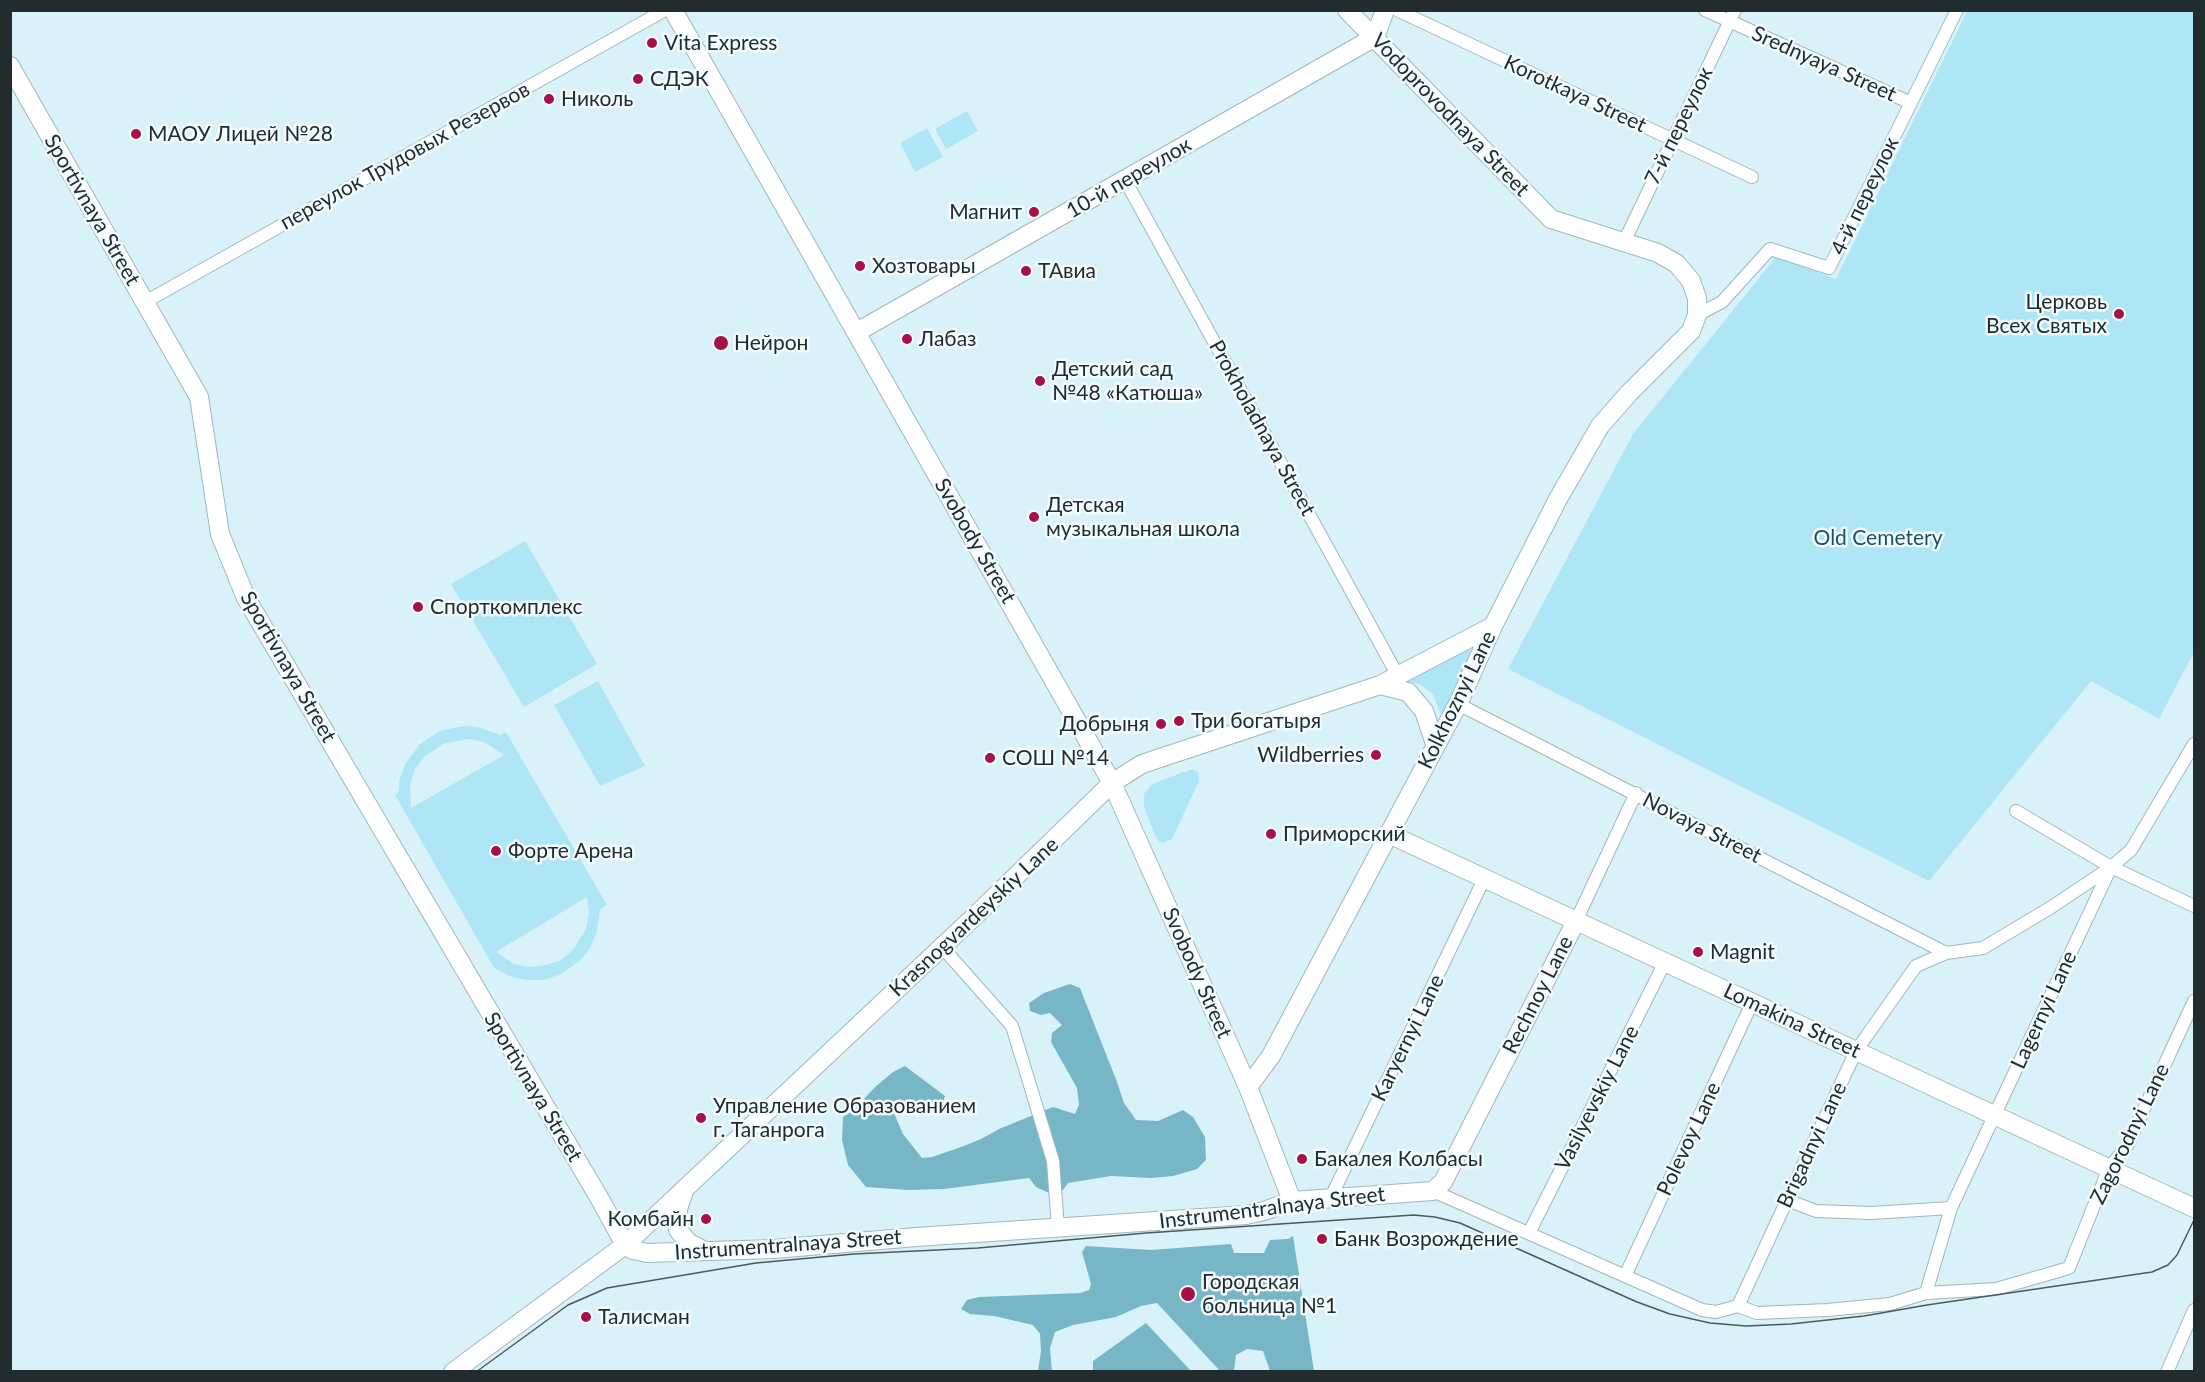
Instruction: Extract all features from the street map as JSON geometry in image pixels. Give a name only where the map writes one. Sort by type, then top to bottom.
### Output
[{"type":"main road","name":"Svobody Street","points":[[673,10],[1112,783],[1248,1087],[1292,1201]]},
{"type":"main road","name":"Vodoprovodnaya Street","points":[[1347,10],[1551,219],[1624,242]]},
{"type":"main road","points":[[1375,38],[1385,10]]},
{"type":"main road","name":"10-й переулок","points":[[857,332],[1375,38]]},
{"type":"main road","name":"Sportivnaya Street","points":[[10,66],[199,397],[220,534],[246,598],[625,1245]]},
{"type":"main road","points":[[1624,242],[1658,253],[1677,264],[1691,281],[1697,298],[1694,323]]},
{"type":"main road","name":"Kolkhoznyi Lane","points":[[1248,1087],[1271,1056],[1458,704],[1493,626],[1558,499],[1600,426],[1694,323]]},
{"type":"main road","name":"Krasnogvardeyskiy Lane","points":[[453,1371],[625,1245],[942,947],[1112,783],[1142,764],[1380,685],[1493,626]]},
{"type":"main road","points":[[1380,685],[1408,692],[1424,711],[1435,744]]},
{"type":"main road","name":"Lomakina Street","points":[[1389,834],[2194,1208]]},
{"type":"main road","name":"Rechnoy Lane","points":[[1433,1191],[1443,1182],[1576,921]]},
{"type":"main road","points":[[684,1189],[678,1209],[678,1230],[689,1243],[707,1251]]},
{"type":"main road","name":"Instrumentralnaya Street","points":[[625,1245],[633,1250],[647,1253],[765,1250],[916,1237],[1246,1215],[1292,1201],[1433,1191]]},
{"type":"street","name":"переулок Трудовых Резервов","points":[[145,302],[665,10]]},
{"type":"street","name":"Korotkaya Street","points":[[1397,10],[1752,177]]},
{"type":"street","name":"Srednyaya Street","points":[[1705,10],[1732,16],[1911,103]]},
{"type":"street","name":"4-й переулок","points":[[1694,323],[1722,302],[1770,249],[1829,268],[1957,10]]},
{"type":"street","name":"7-й переулок","points":[[1624,242],[1732,16]]},
{"type":"street","name":"Prokholadnaya Street","points":[[1125,180],[1398,676]]},
{"type":"street","name":"Novaya Street","points":[[1458,704],[1946,953]]},
{"type":"street","name":"Lagernyi Lane","points":[[1926,1293],[1951,1208],[2111,867],[2131,850],[2194,744]]},
{"type":"street","name":"Rechnoy Lane","points":[[1576,921],[1636,793]]},
{"type":"street","points":[[2016,811],[2111,867],[2194,906]]},
{"type":"street","name":"Brigadnyi Lane","points":[[1738,1306],[1856,1051],[1916,966],[1946,953],[1983,948],[2050,908],[2111,867]]},
{"type":"street","name":"Karyernyi Lane","points":[[1331,1197],[1484,879]]},
{"type":"street","points":[[942,947],[1012,1026],[1053,1161],[1058,1228]]},
{"type":"street","name":"Vasilyevskiy Lane","points":[[1529,1233],[1665,962]]},
{"type":"street","name":"Zagorodnyi Lane","points":[[2069,1268],[2109,1168],[2127,1146],[2194,1001]]},
{"type":"street","name":"Polevoy Lane","points":[[1625,1276],[1752,1003]]},
{"type":"street","name":"Instrumentralnaya Street","points":[[1433,1191],[1702,1310],[1716,1312],[1738,1306],[1757,1313],[1890,1304],[1926,1293],[1996,1289],[2069,1268]]},
{"type":"street","points":[[1787,1200],[1816,1211],[1871,1213],[1951,1208]]},
{"type":"street","points":[[2168,1371],[2194,1310]]},
{"type":"green space","name":"Old Cemetery","points":[[1967,11],[2194,11],[2194,652],[2159,719],[2091,681],[1929,881],[1508,669],[1633,434],[1776,257],[1836,279]]},
{"type":"green space","points":[[967,111],[978,131],[946,149],[935,129]]},
{"type":"green space","points":[[927,128],[943,157],[915,172],[900,143]]},
{"type":"green space","points":[[525,541],[597,664],[524,707],[451,584]]},
{"type":"green space","points":[[1472,651],[1444,715],[1441,715],[1433,694],[1421,685],[1408,681],[1457,653]]},
{"type":"green space","points":[[598,681],[645,766],[600,786],[554,705]]},
{"type":"green space","points":[[463,726],[478,727],[500,735],[506,732],[607,905],[600,909],[597,932],[590,948],[580,961],[559,975],[543,980],[526,980],[509,976],[494,968],[395,795],[398,793],[400,777],[406,763],[420,744],[440,731]],"holes":[[[469,739],[484,742],[504,755],[411,808],[410,784],[415,769],[425,756],[445,743]],[[587,897],[589,913],[586,929],[573,950],[561,960],[530,967],[514,964],[496,952]]]},
{"type":"green space","points":[[1192,769],[1198,772],[1199,781],[1172,839],[1160,842],[1156,838],[1144,807],[1144,794],[1152,784]]},
{"type":"shaded area","points":[[1070,984],[1080,988],[1124,1103],[1136,1120],[1158,1121],[1183,1110],[1193,1117],[1205,1137],[1206,1160],[1197,1169],[1173,1176],[1151,1178],[1111,1176],[1068,1183],[1063,1190],[1049,1193],[1036,1187],[1029,1178],[944,1189],[908,1190],[866,1187],[848,1165],[842,1140],[843,1117],[854,1110],[875,1087],[893,1072],[905,1066],[945,1096],[940,1112],[926,1114],[916,1112],[905,1102],[893,1101],[893,1111],[903,1134],[922,1158],[961,1147],[1053,1107],[1075,1114],[1079,1105],[1077,1088],[1051,1042],[1052,1033],[1062,1025],[1050,1013],[1041,1015],[1030,1011],[1029,1003],[1044,993]]},
{"type":"shaded area","name":"Городская больница №1","points":[[1293,1236],[1314,1371],[1270,1371],[1263,1351],[1247,1349],[1236,1355],[1234,1371],[1220,1371],[1157,1303],[1141,1306],[1116,1317],[1073,1325],[1055,1332],[1050,1348],[1052,1371],[1038,1371],[1041,1351],[1040,1334],[1033,1325],[994,1316],[970,1314],[961,1309],[967,1300],[979,1297],[1080,1293],[1089,1290],[1091,1284],[1082,1252],[1086,1246],[1151,1250],[1231,1244],[1234,1253],[1264,1253],[1270,1240],[1288,1239]]},
{"type":"shaded area","points":[[1146,1323],[1191,1371],[1093,1371],[1093,1361]]},
{"type":"tram line","points":[[476,1372],[568,1305],[607,1288],[756,1263],[854,1254],[978,1248],[1146,1233],[1414,1215],[1460,1223],[1637,1302],[1670,1314],[1710,1323],[1746,1326],[1791,1324],[1864,1316],[2152,1272],[2168,1265],[2177,1255],[2194,1220]]},
{"type":"place","name":"Vita Express","points":[[652,43]]},
{"type":"place","name":"СДЭК","points":[[638,79]]},
{"type":"place","name":"Николь","points":[[549,99]]},
{"type":"place","name":"МАОУ Лицей №28","points":[[136,134]]},
{"type":"place","name":"Магнит","points":[[1034,212]]},
{"type":"place","name":"Хозтовары","points":[[860,266]]},
{"type":"place","name":"ТАвиа","points":[[1026,271]]},
{"type":"place","name":"Церковь Всех Святых","points":[[2119,314]]},
{"type":"place","name":"Лабаз","points":[[907,339]]},
{"type":"place","name":"Нейрон","points":[[721,343]]},
{"type":"place","name":"Детский сад №48 «Катюша»","points":[[1040,381]]},
{"type":"place","name":"Детская музыкальная школа","points":[[1034,517]]},
{"type":"place","name":"Спорткомплекс","points":[[418,607]]},
{"type":"place","name":"Три богатыря","points":[[1179,721]]},
{"type":"place","name":"Добрыня","points":[[1161,724]]},
{"type":"place","name":"Wildberries","points":[[1376,755]]},
{"type":"place","name":"СОШ №14","points":[[990,758]]},
{"type":"place","name":"Приморский","points":[[1271,834]]},
{"type":"place","name":"Форте Арена","points":[[496,851]]},
{"type":"place","name":"Magnit","points":[[1698,952]]},
{"type":"place","name":"Управление Образованием г. Таганрога","points":[[701,1118]]},
{"type":"place","name":"Бакалея Колбасы","points":[[1302,1159]]},
{"type":"place","name":"Комбайн","points":[[706,1219]]},
{"type":"place","name":"Банк Возрождение","points":[[1322,1239]]},
{"type":"place","name":"Городская больница №1","points":[[1188,1294]]},
{"type":"place","name":"Талисман","points":[[586,1317]]}]
